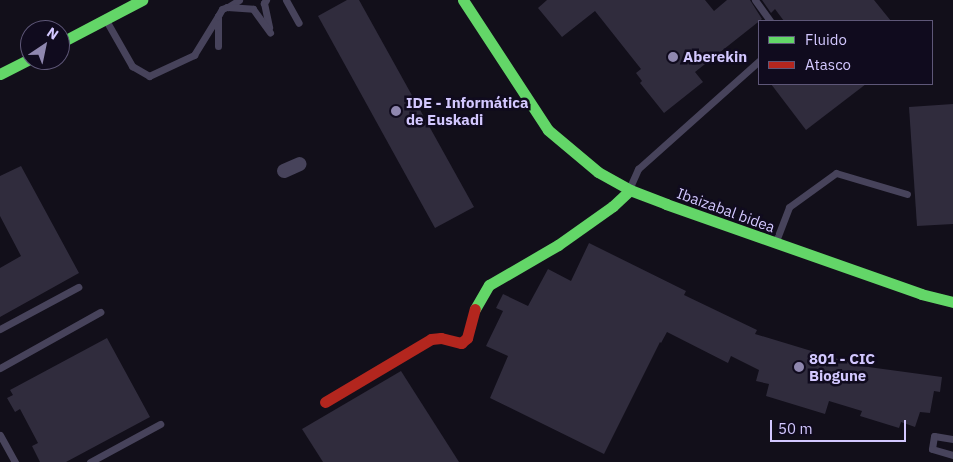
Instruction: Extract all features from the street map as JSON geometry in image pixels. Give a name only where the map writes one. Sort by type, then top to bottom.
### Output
[{"type":"street","points":[[70,38],[142,0]]},
{"type":"street","name":"Ibaizabal bidea","points":[[463,0],[522,93],[548,130],[598,172],[630,190],[775,244],[920,294],[953,302]]},
{"type":"street","name":"Ibaizabal bidea","points":[[478,0],[522,93]]},
{"type":"street","points":[[0,74],[20,64]]},
{"type":"street","points":[[284,170],[300,164]]},
{"type":"street","points":[[325,402],[431,339],[441,338],[461,343],[467,338],[476,306],[489,285],[558,245],[613,206],[630,190]]},
{"type":"lane","points":[[105,19],[132,66],[149,76],[194,55],[222,9],[239,0]]},
{"type":"lane","points":[[227,7],[253,10],[270,32],[264,4],[266,0]]},
{"type":"lane","points":[[286,0],[299,23]]},
{"type":"lane","points":[[755,0],[769,20]]},
{"type":"lane","points":[[218,16],[218,46]]},
{"type":"lane","points":[[630,190],[638,169],[758,62]]},
{"type":"lane","points":[[775,244],[789,207],[836,173],[907,194]]},
{"type":"lane","points":[[0,329],[78,287]]},
{"type":"lane","points":[[0,368],[100,312]]},
{"type":"lane","points":[[90,462],[160,424]]},
{"type":"lane","points":[[0,435],[15,462]]},
{"type":"lane","points":[[953,438],[934,436],[932,449],[953,455]]},
{"type":"building","name":"IDE - Informática de Euskadi","points":[[347,0],[359,0],[474,207],[435,228],[318,16]]},
{"type":"building","name":"Aberekin","points":[[547,0],[705,0],[714,11],[727,0],[750,0],[762,19],[758,20],[758,22],[695,72],[703,82],[664,113],[640,83],[642,81],[636,73],[641,69],[595,11],[562,37],[538,8]]},
{"type":"building","points":[[762,0],[874,0],[890,20],[783,20],[775,9],[771,13]]},
{"type":"building","points":[[772,85],[865,85],[806,130]]},
{"type":"building","points":[[953,104],[953,224],[917,226],[909,107]]},
{"type":"building","points":[[21,166],[79,273],[0,317],[0,268],[21,256],[0,216],[0,176]]},
{"type":"building","points":[[589,243],[686,291],[684,295],[757,330],[755,334],[861,366],[942,377],[940,392],[934,391],[930,413],[920,412],[915,427],[901,422],[899,428],[860,416],[862,411],[829,401],[825,414],[766,396],[769,384],[756,381],[759,370],[731,356],[728,363],[667,332],[660,342],[604,454],[490,398],[508,356],[486,346],[503,311],[496,308],[503,294],[528,306],[548,269],[571,281]]},
{"type":"building","points":[[107,338],[150,417],[66,462],[40,462],[32,446],[38,443],[20,409],[15,412],[7,398],[13,395],[10,390]]},
{"type":"building","points":[[401,371],[459,462],[323,462],[302,429]]},
{"type":"traffic: fast","points":[[70,38],[142,0]]},
{"type":"traffic: fast","points":[[463,0],[548,130],[598,172],[630,190],[666,204],[921,294],[953,302]]},
{"type":"traffic: fast","points":[[0,74],[20,64]]},
{"type":"traffic: fast","points":[[475,309],[489,285],[558,245],[613,206],[630,190]]},
{"type":"traffic: jam","points":[[325,402],[431,339],[441,338],[461,343],[467,338],[475,309]]},
{"type":"place","name":"Aberekin","points":[[673,57]]},
{"type":"place","name":"IDE - Informática de Euskadi","points":[[396,111]]},
{"type":"place","name":"801 - CIC Biogune","points":[[799,367]]}]
